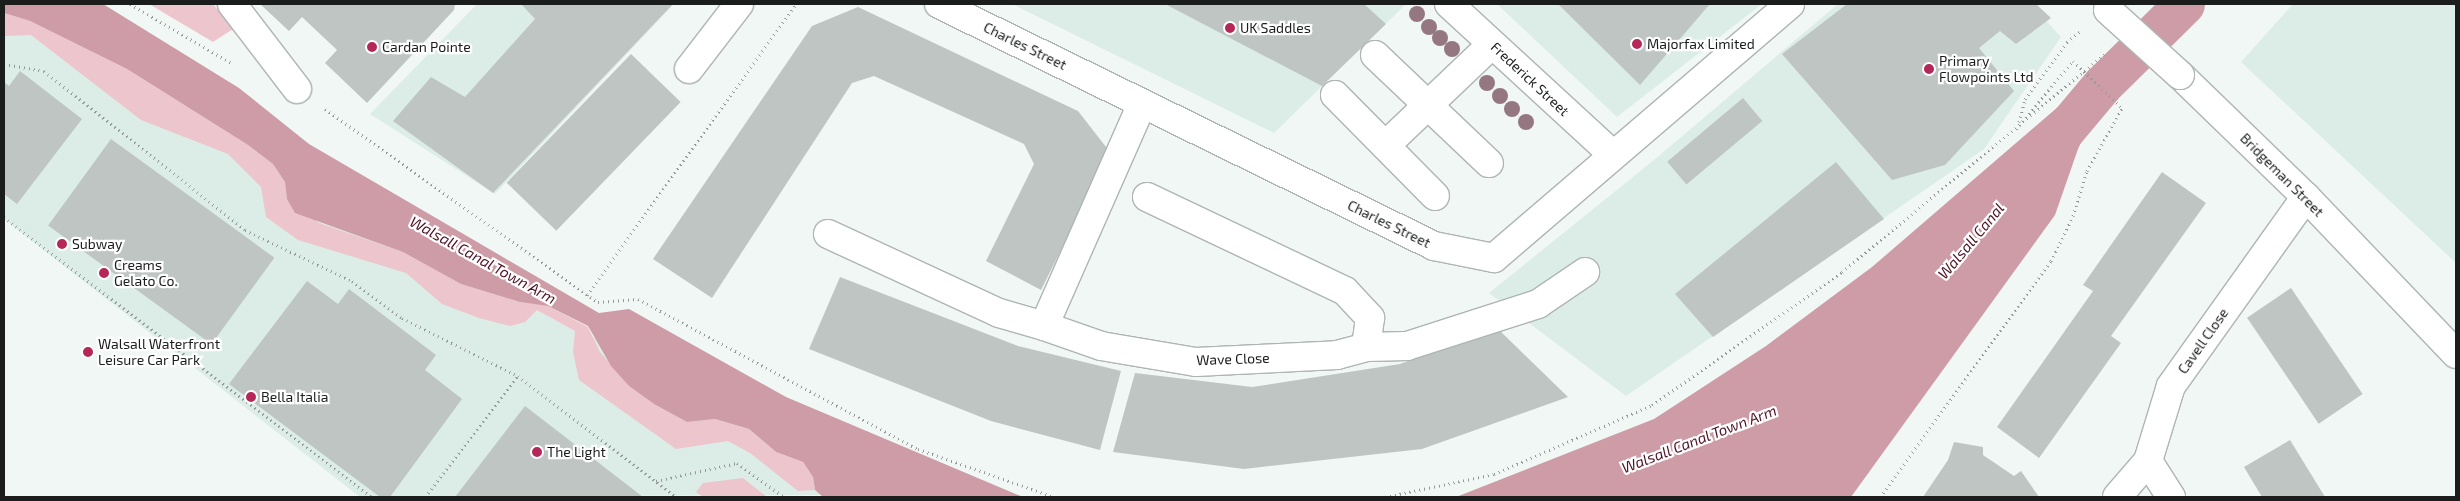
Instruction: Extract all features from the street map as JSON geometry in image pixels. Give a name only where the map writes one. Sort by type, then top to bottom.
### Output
[{"type":"street","points":[[232,4],[297,89]]},
{"type":"street","points":[[689,69],[739,4]]},
{"type":"street","name":"Charles Street","points":[[939,4],[1434,246],[1494,258],[1612,154],[1790,4]]},
{"type":"street","name":"Frederick Street","points":[[1449,4],[1612,154]]},
{"type":"street","name":"Bridgeman Street","points":[[2105,7],[2180,75],[2306,197],[2448,346],[2456,366]]},
{"type":"street","points":[[1386,145],[1492,44]]},
{"type":"street","points":[[1375,55],[1489,164]]},
{"type":"street","points":[[1335,95],[1435,196]]},
{"type":"street","points":[[1044,326],[1142,104]]},
{"type":"street","points":[[1147,197],[1345,291],[1370,318],[1366,347]]},
{"type":"street","name":"Cavell Close","points":[[2148,461],[2171,386],[2306,197]]},
{"type":"street","name":"Wave Close","points":[[828,234],[999,313],[1101,346],[1196,362],[1337,355],[1366,347],[1407,346],[1538,304],[1585,272]]},
{"type":"street","points":[[2117,497],[2148,461],[2171,497]]},
{"type":"path","points":[[130,4],[237,66]]},
{"type":"path","points":[[587,295],[796,4]]},
{"type":"path","points":[[2016,130],[2025,99],[2067,42],[2105,7]]},
{"type":"path","points":[[1385,497],[1494,474],[1652,405],[1842,272],[2095,65],[2114,45]]},
{"type":"path","points":[[1880,497],[2051,261],[2073,216],[2087,171],[2122,108],[2072,61],[2019,122]]},
{"type":"path","points":[[4,64],[44,71],[245,230],[352,281],[402,318],[518,376],[676,497]]},
{"type":"path","points":[[297,89],[598,302],[638,299],[918,449],[1054,497]]},
{"type":"path","points":[[4,217],[372,497]]},
{"type":"path","points":[[424,497],[518,376]]},
{"type":"path","points":[[655,481],[737,463],[784,497]]},
{"type":"shaded area","points":[[149,4],[213,4],[233,29],[213,42]]},
{"type":"shaded area","points":[[477,4],[674,4],[495,194],[370,114]]},
{"type":"shaded area","points":[[1012,4],[1406,4],[1274,133]]},
{"type":"shaded area","points":[[1497,4],[1762,4],[1617,117]]},
{"type":"shaded area","name":"Majorfax Limited","points":[[1838,4],[2031,4],[2061,37],[1984,149],[1626,396],[1489,293],[1654,160]]},
{"type":"shaded area","points":[[2293,4],[2456,4],[2456,263],[2241,62]]},
{"type":"shaded area","points":[[4,13],[548,306],[823,495],[360,497],[4,219]]},
{"type":"shaded area","points":[[4,13],[30,21],[127,69],[248,145],[273,164],[285,182],[287,199],[319,223],[403,252],[461,284],[520,302],[548,306],[588,327],[600,352],[629,386],[654,404],[687,422],[715,419],[749,429],[776,452],[803,462],[813,477],[815,490],[798,491],[750,453],[728,441],[676,449],[579,380],[573,352],[575,331],[537,310],[525,322],[510,326],[479,318],[442,304],[406,273],[298,240],[266,217],[261,187],[228,154],[141,120],[31,35],[4,36]]},
{"type":"shaded area","points":[[743,478],[767,497],[703,497],[696,492],[703,483]]},
{"type":"water","name":"Walsall Canal Town Arm","points":[[4,4],[103,4],[239,88],[309,144],[599,313],[629,309],[786,397],[1023,497],[823,497],[815,490],[813,477],[803,462],[776,452],[749,429],[715,419],[687,422],[654,404],[629,386],[611,366],[588,326],[548,306],[520,302],[461,284],[403,252],[295,213],[287,199],[285,182],[273,164],[248,145],[127,69],[30,21],[4,13]]},
{"type":"water","name":"Walsall Canal Town Arm","points":[[2087,82],[2102,97],[2078,149],[2055,215],[1851,497],[1456,497],[1654,419],[1766,346],[1872,267]]},
{"type":"building","name":"Cardan Pointe","points":[[260,4],[455,4],[454,10],[367,103],[325,63],[337,50],[302,17],[289,31]]},
{"type":"building","points":[[521,4],[673,4],[493,193],[393,121],[431,77],[465,97],[535,19]]},
{"type":"building","points":[[1165,4],[1364,4],[1386,24],[1322,86]]},
{"type":"building","name":"Majorfax Limited","points":[[1558,4],[1710,4],[1640,85]]},
{"type":"building","name":"Primary Flowpoints Ltd","points":[[1847,4],[2036,4],[2051,18],[2016,44],[2000,31],[1979,48],[2014,91],[1945,165],[1892,180],[1782,54]]},
{"type":"building","points":[[858,7],[1078,111],[1110,152],[1041,290],[986,261],[1034,164],[1024,144],[874,76],[852,83],[712,298],[653,259],[812,26]]},
{"type":"building","points":[[631,54],[681,102],[556,231],[507,183]]},
{"type":"building","points":[[20,71],[82,119],[17,204],[4,194],[4,82],[9,86]]},
{"type":"building","points":[[1743,98],[1762,121],[1686,185],[1667,162]]},
{"type":"building","points":[[111,139],[274,258],[212,344],[48,226]]},
{"type":"building","points":[[1836,162],[1884,219],[1713,337],[1675,294]]},
{"type":"building","points":[[2162,172],[2206,203],[2111,336],[2121,343],[2039,458],[1997,427],[2093,291],[2083,285]]},
{"type":"building","points":[[840,277],[1018,346],[1121,371],[1100,450],[991,421],[809,349]]},
{"type":"building","points":[[307,281],[338,304],[349,289],[436,355],[425,370],[462,399],[390,497],[380,497],[229,384]]},
{"type":"building","points":[[2291,288],[2363,394],[2319,424],[2247,318]]},
{"type":"building","points":[[1496,327],[1568,397],[1422,449],[1244,469],[1113,452],[1135,373],[1252,387],[1400,364]]},
{"type":"building","name":"The Light","points":[[525,406],[643,497],[455,497]]},
{"type":"building","points":[[2290,440],[2325,497],[2262,497],[2244,467]]},
{"type":"building","points":[[1954,442],[1983,447],[1983,455],[2014,476],[2021,471],[2039,497],[1923,497],[1948,460]]},
{"type":"waterway","name":"Walsall Canal","points":[[2060,135],[2102,85],[2184,4]]},
{"type":"place","name":"UK Saddles","points":[[1230,28]]},
{"type":"place","name":"Majorfax Limited","points":[[1637,44]]},
{"type":"place","name":"Cardan Pointe","points":[[372,47]]},
{"type":"place","name":"Primary Flowpoints Ltd","points":[[1929,69]]},
{"type":"place","name":"Subway","points":[[62,244]]},
{"type":"place","name":"Creams Gelato Co.","points":[[104,273]]},
{"type":"place","name":"Walsall Waterfront Leisure Car Park","points":[[88,352]]},
{"type":"place","name":"Bella Italia","points":[[251,397]]},
{"type":"place","name":"The Light","points":[[537,452]]}]
